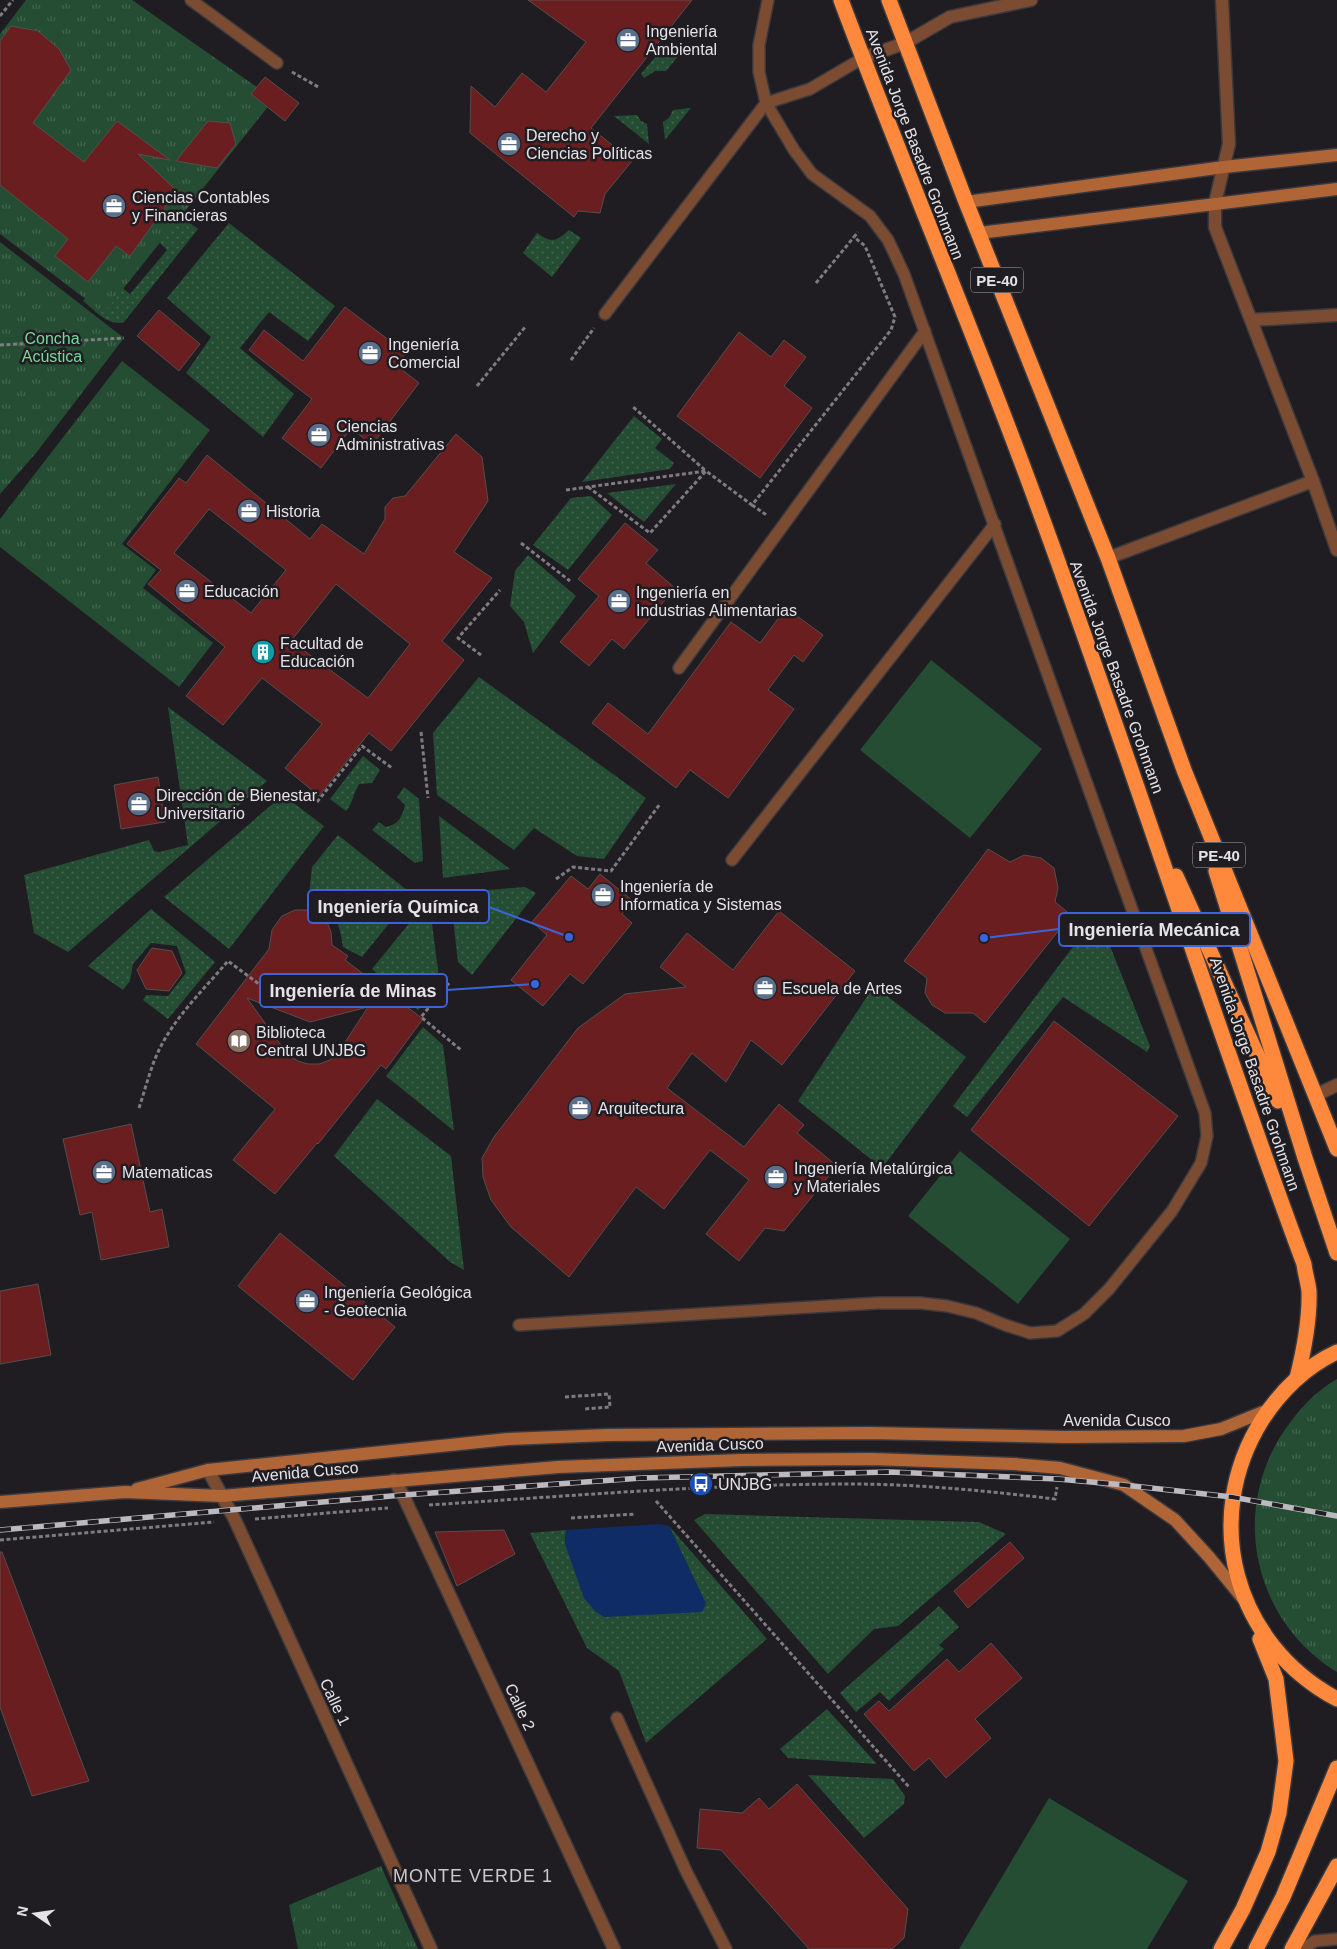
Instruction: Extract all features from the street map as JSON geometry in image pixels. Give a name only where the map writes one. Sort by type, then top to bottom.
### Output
[{"type":"highway","name":"Avenida Jorge Basadre Grohmann","points":[[841,0],[1030,483],[1143,801],[1207,995],[1304,1264],[1309,1291],[1308,1315],[1303,1353],[1297,1378]]},
{"type":"highway","name":"Avenida Jorge Basadre Grohmann","points":[[888,0],[966,202],[1108,558],[1184,770],[1337,1149]]},
{"type":"highway","points":[[1184,770],[1304,1158],[1337,1254]]},
{"type":"highway","points":[[1143,801],[1304,1158]]},
{"type":"highway","points":[[1222,1949],[1243,1909],[1268,1852],[1279,1812],[1286,1761],[1276,1679],[1249,1609],[1234,1563],[1230,1530],[1232,1497],[1239,1466],[1251,1437],[1268,1410],[1297,1378],[1327,1356],[1337,1352]]},
{"type":"highway","points":[[1249,1609],[1270,1645],[1294,1670],[1320,1690],[1337,1699]]},
{"type":"highway","points":[[1256,1949],[1283,1897],[1337,1768]]},
{"type":"highway","points":[[1292,1949],[1337,1866]]},
{"type":"main road","points":[[966,202],[1224,167],[1337,155]]},
{"type":"main road","points":[[979,233],[1215,202],[1337,189]]},
{"type":"main road","name":"Avenida Cusco","points":[[125,1492],[208,1470],[508,1440],[608,1434],[869,1433],[1065,1437],[1184,1436],[1221,1429],[1268,1410]]},
{"type":"main road","name":"Avenida Cusco","points":[[0,1502],[125,1492],[222,1496],[558,1467],[742,1460],[872,1459],[1014,1464],[1060,1468],[1124,1485],[1175,1520],[1209,1557],[1249,1609]]},
{"type":"street","points":[[863,58],[905,43],[950,18],[1032,0]]},
{"type":"street","points":[[1222,0],[1228,144],[1215,202],[1215,227],[1313,481],[1337,550]]},
{"type":"street","points":[[1251,320],[1337,315]]},
{"type":"street","points":[[1108,558],[1313,481]]},
{"type":"street","points":[[1316,1095],[1337,1084]]},
{"type":"street","name":"Calle 1","points":[[208,1470],[235,1520],[431,1949]]},
{"type":"street","name":"Calle 2","points":[[394,1480],[409,1506],[614,1949]]},
{"type":"lane","points":[[191,0],[277,63]]},
{"type":"lane","points":[[518,1325],[878,1302],[920,1303],[976,1313],[1005,1326],[1030,1332],[1057,1330],[1084,1314],[1109,1290],[1172,1211],[1201,1164],[1207,1136],[1205,1113],[904,274],[888,240],[870,216],[812,174],[794,150],[766,103],[758,72],[759,45],[768,0]]},
{"type":"lane","points":[[605,314],[766,103],[810,89],[863,58]]},
{"type":"lane","points":[[679,668],[925,331]]},
{"type":"lane","points":[[732,860],[995,524]]},
{"type":"lane","points":[[616,1718],[686,1870],[726,1949]]},
{"type":"lane","points":[[1302,1949],[1315,1941],[1337,1939]]},
{"type":"path","points":[[0,16],[13,0]]},
{"type":"path","points":[[277,63],[320,88]]},
{"type":"path","points":[[816,283],[870,216]]},
{"type":"path","points":[[632,406],[706,471],[752,505],[891,330],[896,317],[865,246],[854,237]]},
{"type":"path","points":[[571,360],[605,314]]},
{"type":"path","points":[[477,386],[526,326]]},
{"type":"path","points":[[0,345],[124,338]]},
{"type":"path","points":[[566,490],[706,471]]},
{"type":"path","points":[[588,487],[650,533],[706,471]]},
{"type":"path","points":[[521,543],[570,581]]},
{"type":"path","points":[[481,655],[458,638],[500,590]]},
{"type":"path","points":[[421,732],[428,798]]},
{"type":"path","points":[[317,802],[362,746],[392,768]]},
{"type":"path","points":[[556,879],[573,867],[610,871],[660,804]]},
{"type":"path","points":[[139,1108],[153,1066],[173,1027],[228,961],[267,990]]},
{"type":"path","points":[[449,983],[421,1017],[461,1050]]},
{"type":"path","points":[[565,1397],[609,1394],[610,1407],[584,1409]]},
{"type":"path","points":[[0,1540],[409,1506],[720,1487],[852,1484],[984,1492],[1054,1499]]},
{"type":"path","points":[[656,1501],[909,1787]]},
{"type":"path","points":[[571,1518],[636,1514]]},
{"type":"green space","points":[[26,0],[132,0],[274,99],[104,313],[0,234],[0,34]]},
{"type":"green space","points":[[667,43],[680,54],[666,71],[655,71],[644,78],[641,74]]},
{"type":"green space","points":[[691,108],[665,140],[663,122],[669,118],[673,110]]},
{"type":"green space","points":[[637,115],[641,121],[647,124],[649,144],[614,116]]},
{"type":"green space","points":[[177,214],[198,229],[124,322],[118,323],[107,320],[83,301],[106,275],[130,294],[167,250],[157,240]]},
{"type":"green space","points":[[229,223],[335,306],[308,341],[269,312],[240,348],[294,394],[263,437],[186,373],[211,337],[167,298]]},
{"type":"green space","points":[[569,230],[581,238],[552,277],[523,253],[537,233],[553,240]]},
{"type":"green space","name":"Concha Acústica","points":[[0,242],[124,338],[36,453],[0,494]]},
{"type":"green space","points":[[122,361],[210,430],[122,544],[156,570],[143,588],[213,643],[179,687],[0,547],[0,519]]},
{"type":"green space","points":[[634,416],[662,439],[655,448],[674,463],[670,469],[582,482]]},
{"type":"green space","points":[[676,484],[644,522],[607,493]]},
{"type":"green space","points":[[591,496],[612,515],[568,570],[533,545],[571,498]]},
{"type":"green space","points":[[528,555],[576,596],[533,653],[524,622],[510,606],[515,571]]},
{"type":"green space","points":[[931,660],[1042,749],[970,838],[860,750]]},
{"type":"green space","points":[[479,677],[646,798],[604,859],[577,856],[534,828],[514,850],[437,795],[433,733]]},
{"type":"green space","points":[[168,707],[267,781],[68,952],[34,933],[24,875],[149,840],[154,851],[159,852],[188,845]]},
{"type":"green space","points":[[363,756],[380,770],[372,783],[359,784],[346,811],[330,799]]},
{"type":"green space","points":[[404,787],[419,799],[423,861],[415,863],[372,830],[379,822],[386,827],[394,824],[399,819],[405,805],[397,797]]},
{"type":"green space","points":[[283,795],[324,826],[229,949],[164,897]]},
{"type":"green space","points":[[439,816],[510,869],[443,878]]},
{"type":"green space","points":[[338,835],[408,891],[408,900],[362,957],[343,947],[337,923],[331,912],[321,905],[308,904],[312,867]]},
{"type":"green space","points":[[525,887],[536,893],[472,975],[458,962],[450,893]]},
{"type":"green space","points":[[151,909],[215,962],[168,1019],[143,1000],[146,995],[168,996],[186,973],[177,946],[151,943],[133,964],[130,981],[123,990],[88,966]]},
{"type":"green space","points":[[420,910],[431,916],[440,986],[418,1010],[372,969]]},
{"type":"green space","points":[[1100,921],[1150,1046],[1147,1052],[1063,997],[967,1117],[953,1106],[1091,923]]},
{"type":"green space","points":[[874,986],[966,1057],[882,1168],[798,1101]]},
{"type":"green space","points":[[423,1027],[443,1045],[454,1131],[386,1076]]},
{"type":"green space","points":[[377,1099],[451,1156],[464,1270],[450,1262],[334,1156]]},
{"type":"green space","points":[[960,1151],[1070,1239],[1018,1304],[908,1216]]},
{"type":"green space","points":[[1337,1379],[1337,1672],[1307,1649],[1284,1621],[1267,1590],[1258,1556],[1255,1521],[1260,1486],[1272,1452],[1292,1420],[1302,1408],[1318,1392]]},
{"type":"green space","points":[[705,1514],[979,1522],[1006,1534],[898,1626],[874,1629],[828,1674],[694,1520]]},
{"type":"green space","points":[[669,1526],[767,1639],[646,1743],[619,1671],[587,1648],[530,1533],[566,1530],[565,1544],[706,1604]]},
{"type":"green space","points":[[939,1606],[959,1627],[939,1645],[944,1649],[889,1701],[880,1692],[856,1712],[840,1693]]},
{"type":"green space","points":[[827,1709],[877,1764],[788,1758],[780,1749]]},
{"type":"green space","points":[[808,1775],[893,1779],[905,1796],[904,1804],[864,1838]]},
{"type":"green space","points":[[1049,1798],[1188,1881],[1147,1949],[959,1949]]},
{"type":"green space","points":[[381,1866],[418,1949],[298,1949],[289,1905]]},
{"type":"water","points":[[659,1524],[669,1526],[706,1604],[702,1612],[604,1617],[595,1611],[584,1598],[565,1544],[566,1530]]},
{"type":"building","points":[[528,0],[692,0],[591,128],[632,161],[605,194],[600,213],[578,211],[574,217],[470,133],[471,86],[495,107],[522,73],[546,92],[586,42]]},
{"type":"building","points":[[11,26],[38,31],[59,49],[71,70],[33,123],[84,162],[117,121],[170,160],[138,154],[177,191],[130,256],[116,246],[88,282],[55,256],[68,239],[0,185],[0,41]]},
{"type":"building","points":[[265,77],[299,103],[285,121],[251,94]]},
{"type":"building","points":[[208,121],[230,123],[236,144],[217,168],[176,161]]},
{"type":"building","points":[[345,307],[406,353],[396,365],[419,383],[372,445],[351,428],[321,468],[282,438],[312,399],[249,350],[264,330],[303,361]]},
{"type":"building","points":[[159,310],[200,344],[179,371],[137,336]]},
{"type":"building","points":[[739,332],[771,357],[784,340],[806,357],[784,386],[812,408],[760,478],[677,416]]},
{"type":"building","points":[[456,434],[482,457],[488,501],[454,552],[492,578],[442,641],[464,660],[391,751],[369,733],[319,796],[285,768],[322,724],[262,678],[223,725],[186,696],[225,647],[148,584],[161,570],[127,544],[179,478],[186,483],[207,455],[310,539],[322,524],[364,554],[385,519],[385,507],[393,498],[405,496]],"holes":[[[209,509],[286,570],[251,613],[174,553]],[[336,584],[410,644],[368,698],[291,641]]]},
{"type":"building","points":[[625,523],[658,550],[646,563],[675,588],[624,649],[612,639],[589,666],[560,642],[599,596],[578,579]]},
{"type":"building","points":[[786,608],[823,635],[803,662],[794,655],[768,690],[794,709],[728,798],[690,770],[676,788],[592,723],[608,703],[648,734],[731,622],[760,643]]},
{"type":"building","points":[[158,777],[165,822],[121,829],[114,785]]},
{"type":"building","points":[[988,849],[1010,862],[1024,855],[1041,858],[1054,868],[1058,888],[1055,902],[1071,915],[985,1023],[973,1013],[945,1013],[932,1005],[925,993],[927,978],[904,961]]},
{"type":"building","points":[[600,874],[633,901],[622,914],[632,923],[583,984],[570,974],[543,1006],[511,980],[547,935],[532,922],[571,876],[588,889]]},
{"type":"building","points":[[295,910],[308,910],[319,914],[327,922],[331,932],[332,945],[348,956],[345,960],[423,1019],[386,1069],[381,1065],[275,1194],[233,1160],[275,1109],[196,1044],[269,949],[272,930],[282,916]],"holes":[[[247,998],[310,1022],[368,1007],[338,1053],[330,1060],[319,1064],[308,1064],[288,1055]]]},
{"type":"building","points":[[779,911],[855,971],[782,1065],[751,1040],[726,1082],[692,1053],[667,1088],[744,1147],[779,1104],[804,1125],[797,1133],[837,1166],[784,1231],[765,1228],[739,1261],[706,1234],[749,1180],[710,1150],[664,1209],[636,1187],[569,1277],[511,1227],[491,1200],[483,1177],[482,1158],[494,1137],[578,1028],[625,994],[686,987],[660,967],[687,933],[733,970]]},
{"type":"building","points":[[152,948],[172,951],[182,973],[169,991],[146,989],[137,970]]},
{"type":"building","points":[[1054,1021],[1178,1116],[1089,1226],[971,1130]]},
{"type":"building","points":[[131,1124],[150,1212],[162,1209],[169,1247],[101,1260],[92,1212],[80,1215],[63,1139]]},
{"type":"building","points":[[280,1233],[395,1327],[353,1380],[238,1286]]},
{"type":"building","points":[[38,1284],[51,1355],[0,1364],[0,1291]]},
{"type":"building","points":[[504,1530],[515,1554],[457,1586],[435,1532]]},
{"type":"building","points":[[1010,1542],[1024,1558],[968,1608],[954,1591]]},
{"type":"building","points":[[0,1552],[2,1552],[89,1781],[32,1796],[0,1707]]},
{"type":"building","points":[[991,1643],[1022,1678],[975,1719],[991,1738],[946,1778],[929,1758],[914,1771],[864,1714],[879,1701],[889,1711],[947,1659],[959,1672]]},
{"type":"building","points":[[797,1784],[908,1909],[904,1938],[892,1949],[809,1949],[721,1850],[697,1848],[700,1809],[742,1813],[759,1798],[769,1809]]},
{"type":"railway","points":[[0,1530],[403,1495],[642,1478],[890,1472],[1058,1479],[1124,1485],[1232,1497],[1337,1516]]},
{"type":"place","name":"Ingeniería Ambiental","points":[[628,40]]},
{"type":"place","name":"Derecho y Ciencias Políticas","points":[[509,144]]},
{"type":"place","name":"Ciencias Contables y Financieras","points":[[114,206]]},
{"type":"place","name":"Ingeniería Comercial","points":[[370,353]]},
{"type":"place","name":"Ciencias Administrativas","points":[[319,435]]},
{"type":"place","name":"Historia","points":[[249,511]]},
{"type":"place","name":"Educación","points":[[187,591]]},
{"type":"place","name":"Ingeniería en Industrias Alimentarias","points":[[619,601]]},
{"type":"place","name":"Facultad de Educación","points":[[263,652]]},
{"type":"place","name":"Dirección de Bienestar Universitario","points":[[139,804]]},
{"type":"place","name":"Ingeniería de Informatica y Sistemas","points":[[603,895]]},
{"type":"place","name":"Ingeniería Química","points":[[569,937]]},
{"type":"place","name":"Ingeniería Mecánica","points":[[984,938]]},
{"type":"place","name":"Ingeniería de Minas","points":[[535,984]]},
{"type":"place","name":"Escuela de Artes","points":[[765,988]]},
{"type":"place","name":"Biblioteca Central UNJBG","points":[[239,1041]]},
{"type":"place","name":"Arquitectura","points":[[580,1108]]},
{"type":"place","name":"Matematicas","points":[[104,1172]]},
{"type":"place","name":"Ingeniería Metalúrgica y Materiales","points":[[776,1177]]},
{"type":"place","name":"Ingeniería Geológica - Geotecnia","points":[[307,1301]]},
{"type":"place","name":"UNJBG","points":[[701,1484]]},
{"type":"district","name":"MONTE VERDE 1","points":[[473,1876]]}]
